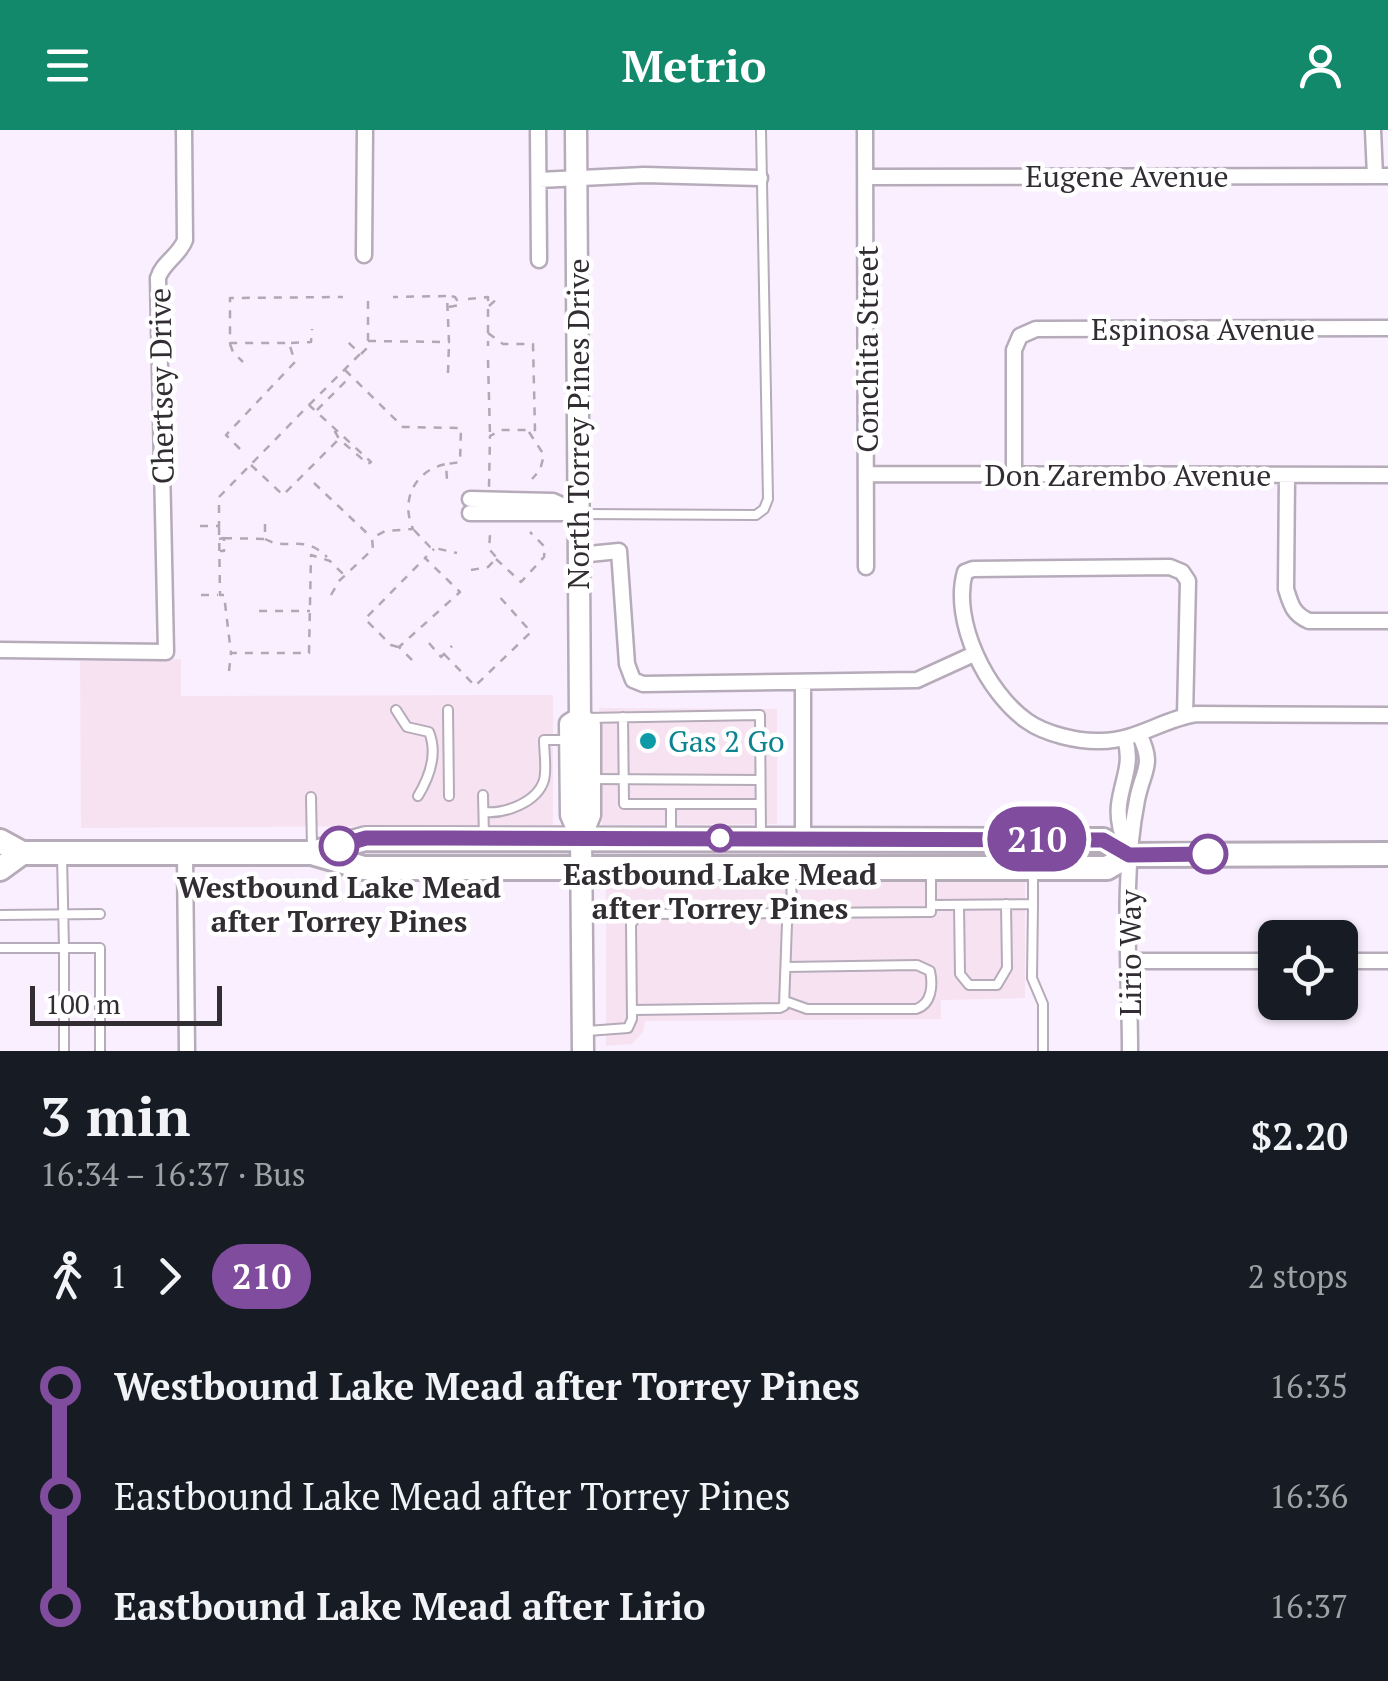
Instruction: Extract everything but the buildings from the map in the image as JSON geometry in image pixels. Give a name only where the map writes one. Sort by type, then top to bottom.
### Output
[{"type":"main road","name":"North Torrey Pines Drive","points":[[576,130],[580,718]]},
{"type":"main road","name":"North Torrey Pines Drive","points":[[580,718],[570,724],[570,740],[571,816],[581,837],[582,1041]]},
{"type":"main road","name":"North Torrey Pines Drive","points":[[580,718],[590,725],[590,815],[581,837]]},
{"type":"main road","points":[[0,841],[22,853],[312,853],[366,838],[581,837],[1103,840],[1129,855],[1388,854]]},
{"type":"main road","points":[[930,838],[931,867]]},
{"type":"main road","points":[[0,869],[22,853]]},
{"type":"main road","points":[[312,853],[364,868],[1107,868],[1129,855]]},
{"type":"street","name":"Chertsey Drive","points":[[0,650],[166,652],[158,278],[164,266],[180,252],[184,240],[184,130]]},
{"type":"street","points":[[364,255],[365,130]]},
{"type":"street","points":[[538,130],[539,260]]},
{"type":"street","name":"Conchita Street","points":[[865,130],[866,568]]},
{"type":"street","points":[[1373,130],[1381,176]]},
{"type":"street","points":[[538,180],[644,175],[760,178]]},
{"type":"street","name":"Eugene Avenue","points":[[865,177],[1381,176]]},
{"type":"street","name":"Espinosa Avenue","points":[[1014,474],[1014,350],[1020,336],[1036,329],[1388,328]]},
{"type":"street","name":"Don Zarembo Avenue","points":[[868,474],[1388,475]]},
{"type":"street","points":[[1286,476],[1286,589],[1298,616],[1309,620],[1388,621]]},
{"type":"street","points":[[470,506],[579,514]]},
{"type":"street","points":[[579,556],[619,551],[626,664],[632,680],[643,684],[918,680],[974,654]]},
{"type":"street","points":[[1184,716],[1188,581],[1182,572],[1170,568],[974,568],[965,572],[962,581],[966,630],[974,654],[1005,700],[1028,722],[1082,740],[1132,736],[1184,716],[1388,715]]},
{"type":"street","points":[[803,682],[803,838]]},
{"type":"street","points":[[1129,855],[1118,826],[1132,736]]},
{"type":"street","points":[[1129,855],[1137,798],[1149,766],[1148,754],[1132,736]]},
{"type":"street","points":[[184,854],[187,1051]]},
{"type":"street","name":"Lirio Way","points":[[1129,855],[1130,1051]]},
{"type":"street","points":[[1130,961],[1258,961]]},
{"type":"street","points":[[1358,961],[1388,961]]},
{"type":"lane","points":[[579,514],[756,515],[764,509],[768,499],[761,130]]},
{"type":"lane","points":[[396,710],[407,727],[429,732],[433,742],[433,760],[418,796]]},
{"type":"lane","points":[[448,710],[448,796]]},
{"type":"lane","points":[[580,718],[760,715],[761,838]]},
{"type":"lane","points":[[623,718],[624,804],[760,804]]},
{"type":"lane","points":[[484,812],[504,811],[531,797],[544,779],[544,740],[570,740]]},
{"type":"lane","points":[[590,779],[760,780]]},
{"type":"lane","points":[[1121,793],[1137,798]]},
{"type":"lane","points":[[483,795],[484,838]]},
{"type":"lane","points":[[311,797],[312,853]]},
{"type":"lane","points":[[671,838],[672,804]]},
{"type":"lane","points":[[62,853],[64,1051]]},
{"type":"lane","points":[[634,1010],[780,1008],[785,1001],[786,923],[792,913],[791,866]]},
{"type":"lane","points":[[582,1041],[628,1028],[634,1010],[631,924],[640,914],[931,912],[931,867]]},
{"type":"lane","points":[[1033,868],[1032,978],[1043,1004],[1042,1051]]},
{"type":"lane","points":[[959,905],[960,974],[970,985],[997,985],[1006,968],[1006,904]]},
{"type":"lane","points":[[932,905],[1033,904]]},
{"type":"lane","points":[[0,915],[100,914]]},
{"type":"lane","points":[[0,948],[100,948],[100,1051]]},
{"type":"lane","points":[[785,1001],[807,1009],[916,1010],[924,1007],[932,981],[926,967],[786,967]]},
{"type":"path","points":[[220,595],[218,497],[368,347],[366,310],[372,296]]},
{"type":"path","points":[[448,296],[448,373]]},
{"type":"path","points":[[243,362],[232,352],[230,343],[230,298],[343,297]]},
{"type":"path","points":[[393,297],[455,297],[460,305],[448,307]]},
{"type":"path","points":[[468,298],[488,297],[488,346]]},
{"type":"path","points":[[488,307],[498,297]]},
{"type":"path","points":[[230,343],[311,342],[312,329]]},
{"type":"path","points":[[488,333],[503,344],[533,344],[535,430],[500,430],[490,436]]},
{"type":"path","points":[[346,340],[360,355]]},
{"type":"path","points":[[368,341],[448,342]]},
{"type":"path","points":[[240,448],[226,435],[295,362],[290,343]]},
{"type":"path","points":[[488,360],[489,491]]},
{"type":"path","points":[[344,370],[403,427],[461,428],[460,462],[431,468],[414,484],[407,508],[413,529],[434,549],[458,553]]},
{"type":"path","points":[[316,411],[351,376]]},
{"type":"path","points":[[309,405],[371,462],[368,464],[339,439],[333,428]]},
{"type":"path","points":[[528,430],[544,455],[532,480]]},
{"type":"path","points":[[250,465],[283,496],[339,439]]},
{"type":"path","points":[[446,464],[447,480]]},
{"type":"path","points":[[314,482],[372,538],[373,549],[331,595]]},
{"type":"path","points":[[264,540],[265,522]]},
{"type":"path","points":[[200,526],[219,526]]},
{"type":"path","points":[[372,538],[386,531],[413,529]]},
{"type":"path","points":[[490,534],[490,549],[496,559],[521,582],[544,557],[545,547],[530,532]]},
{"type":"path","points":[[221,538],[312,544],[345,576]]},
{"type":"path","points":[[412,660],[366,619],[434,549]]},
{"type":"path","points":[[231,654],[309,653],[310,555],[331,562]]},
{"type":"path","points":[[400,647],[461,592],[425,558]]},
{"type":"path","points":[[471,570],[488,567],[496,559]]},
{"type":"path","points":[[444,654],[476,686],[532,632],[497,594]]},
{"type":"path","points":[[200,595],[224,596],[231,654],[229,671]]},
{"type":"path","points":[[259,612],[311,612]]},
{"type":"path","points":[[429,642],[441,656],[452,646]]},
{"type":"shaded area","points":[[181,659],[181,696],[553,695],[553,825],[81,828],[80,661]]},
{"type":"shaded area","points":[[599,708],[777,709],[777,824],[602,825]]},
{"type":"shaded area","points":[[606,881],[1025,882],[1025,998],[941,1000],[941,1019],[645,1021],[643,1032],[632,1044],[606,1046]]},
{"type":"bus line","name":"210","points":[[339,846],[366,838],[1103,840],[1129,855],[1208,854]]},
{"type":"place","name":"Gas 2 Go","points":[[648,741]]},
{"type":"place","name":"Eastbound Lake Mead after Torrey Pines","points":[[720,838]]},
{"type":"place","name":"Westbound Lake Mead after Torrey Pines","points":[[339,846]]}]
